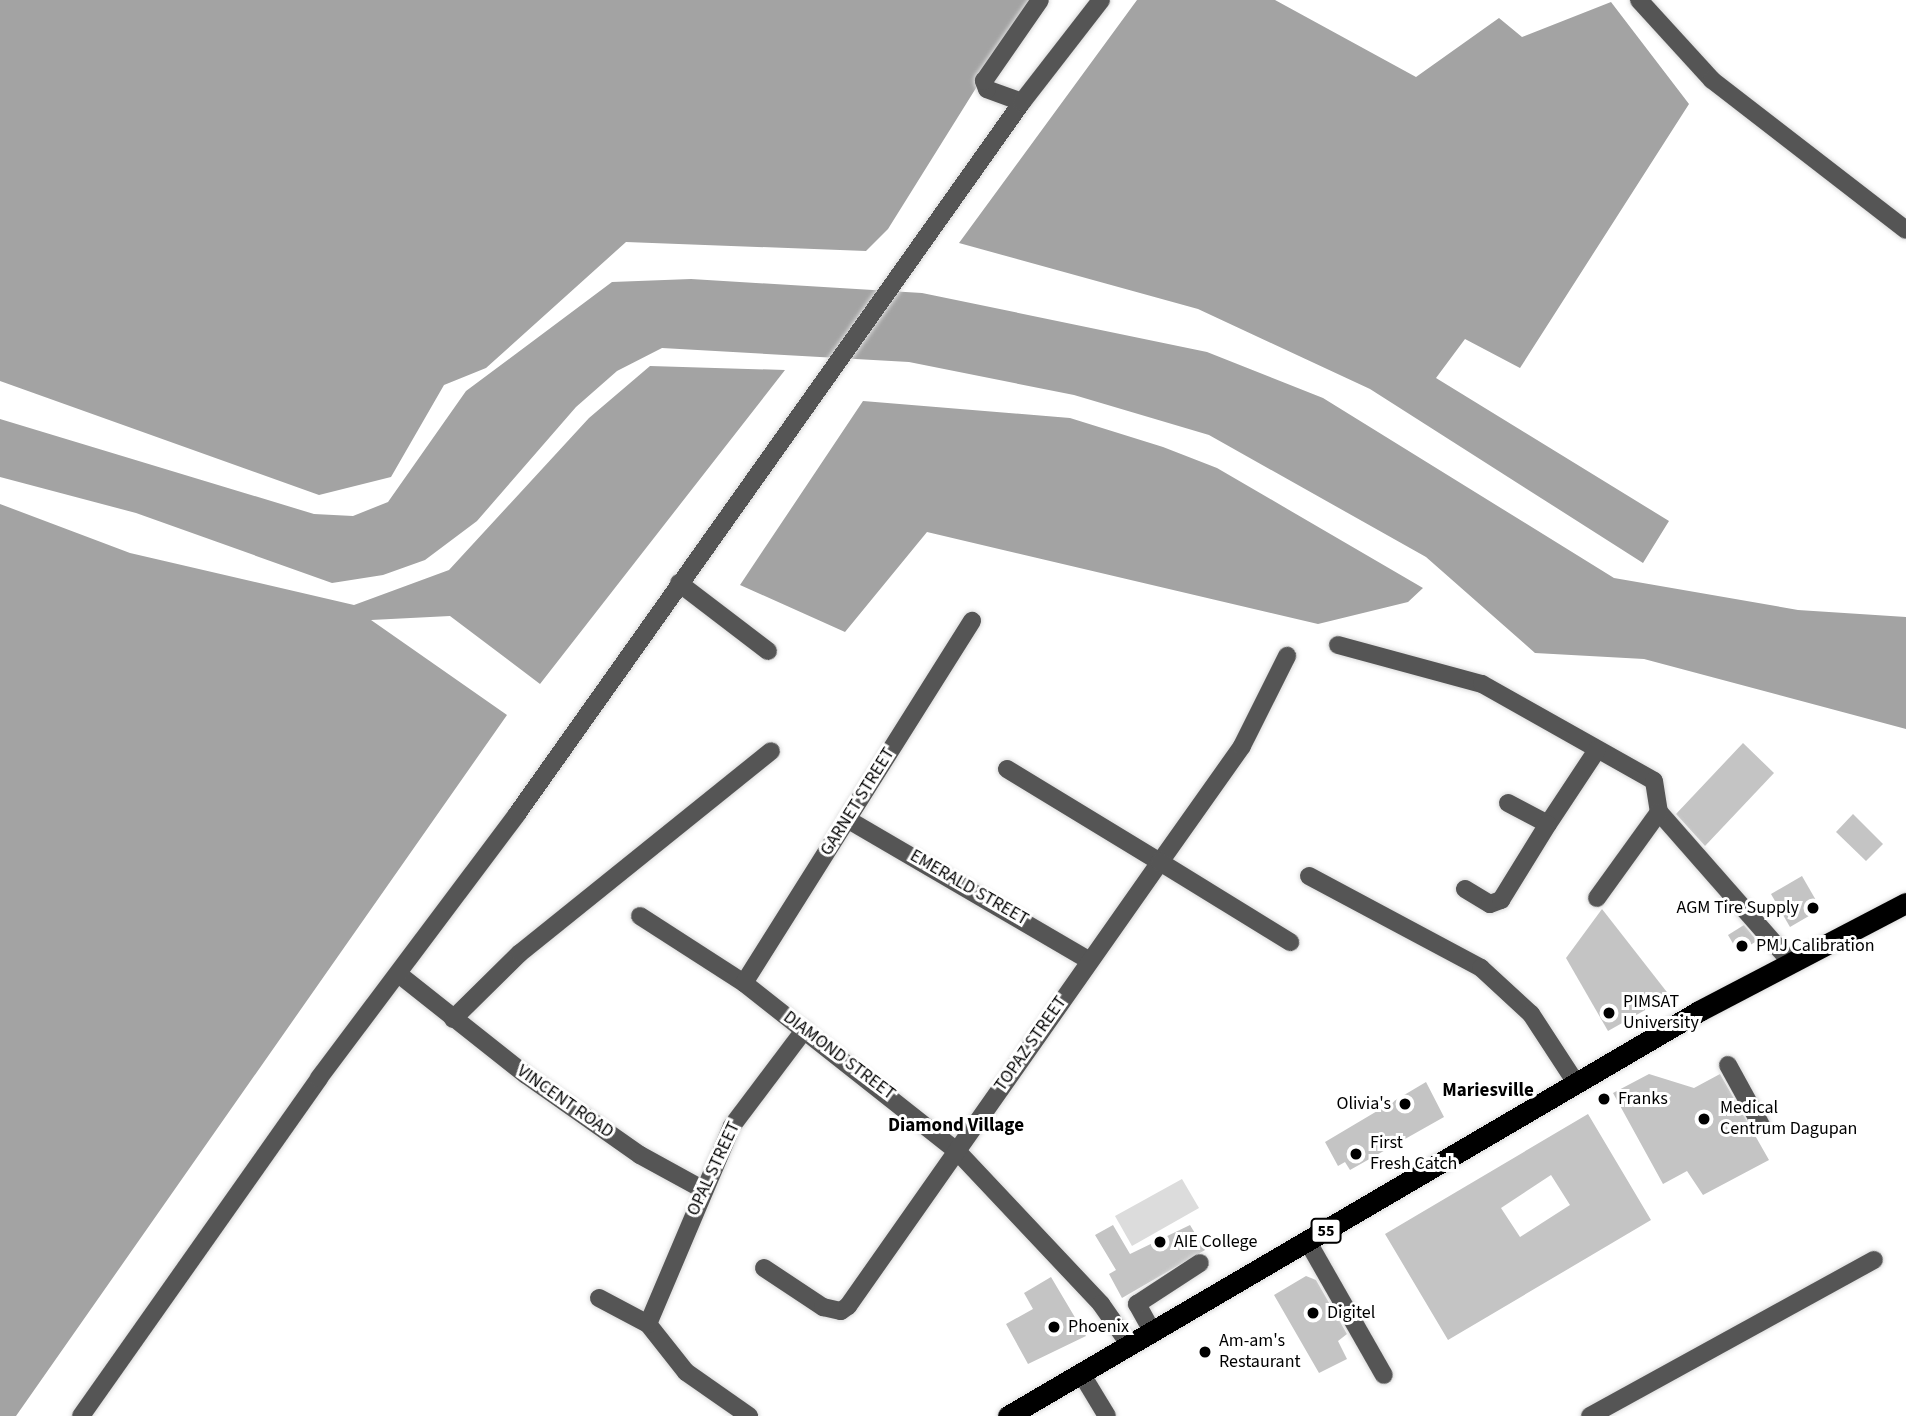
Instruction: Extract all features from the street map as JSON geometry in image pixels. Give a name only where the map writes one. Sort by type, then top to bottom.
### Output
[{"type":"highway","name":"55","points":[[1008,1416],[1576,1083],[1790,961],[1906,903]]},
{"type":"street","points":[[1022,102],[987,89],[984,81],[1040,0]]},
{"type":"street","points":[[81,1416],[319,1078],[401,976],[821,383],[906,270],[1022,102],[1101,0]]},
{"type":"street","points":[[1639,0],[1712,80],[1906,230]]},
{"type":"street","points":[[679,583],[768,651]]},
{"type":"street","name":"GARNET STREET","points":[[744,984],[972,621]]},
{"type":"street","points":[[1338,645],[1482,684],[1654,781],[1658,813],[1790,961]]},
{"type":"street","name":"TOPAZ STREET","points":[[764,1268],[823,1307],[841,1311],[957,1152],[1241,746],[1287,656]]},
{"type":"street","points":[[1465,889],[1490,904],[1501,900],[1597,750]]},
{"type":"street","points":[[453,1019],[520,953],[771,751]]},
{"type":"street","points":[[1007,769],[1290,942]]},
{"type":"street","points":[[1508,803],[1548,824]]},
{"type":"street","points":[[1597,898],[1658,813]]},
{"type":"street","name":"EMERALD STREET","points":[[847,819],[1090,961]]},
{"type":"street","points":[[1309,876],[1481,968],[1531,1013],[1576,1083]]},
{"type":"street","name":"DIAMOND STREET","points":[[640,916],[744,984],[805,1029],[957,1152],[1101,1304],[1129,1344]]},
{"type":"street","name":"VINCENT ROAD","points":[[401,976],[453,1019],[640,1154],[702,1189]]},
{"type":"street","name":"OPAL STREET","points":[[648,1324],[702,1189],[752,1095],[805,1029]]},
{"type":"street","points":[[1728,1065],[1761,1125]]},
{"type":"street","points":[[1308,1242],[1384,1375]]},
{"type":"street","points":[[1590,1416],[1874,1261]]},
{"type":"street","points":[[1152,1331],[1137,1304],[1200,1263]]},
{"type":"street","points":[[599,1298],[648,1324],[686,1372],[749,1416]]},
{"type":"street","points":[[1081,1373],[1107,1416]]},
{"type":"shaded area","points":[[0,0],[1031,0],[888,229],[866,251],[626,242],[486,368],[444,385],[391,477],[319,495],[0,381]]},
{"type":"shaded area","points":[[1137,0],[1275,0],[1416,77],[1499,18],[1522,37],[1611,2],[1689,104],[1520,368],[1465,339],[1436,378],[1669,521],[1643,563],[1370,389],[1198,309],[959,243]]},
{"type":"shaded area","points":[[691,279],[922,293],[1207,352],[1323,398],[1614,578],[1798,610],[1906,617],[1906,729],[1644,659],[1535,653],[1426,557],[1209,435],[1074,395],[909,362],[662,348],[617,371],[576,407],[477,521],[425,560],[383,575],[332,583],[136,513],[0,477],[0,419],[314,514],[353,516],[388,502],[466,391],[612,282]]},
{"type":"shaded area","points":[[650,366],[785,370],[540,684],[450,616],[371,620],[507,715],[16,1416],[0,1416],[0,504],[130,553],[354,605],[449,570],[589,418]]},
{"type":"shaded area","points":[[863,401],[1070,418],[1163,447],[1217,468],[1423,588],[1408,602],[1318,624],[927,532],[845,632],[740,585]]},
{"type":"shaded area","points":[[1182,1179],[1199,1208],[1132,1246],[1115,1216]]},
{"type":"building","points":[[1743,743],[1774,773],[1705,846],[1676,814]]},
{"type":"building","points":[[1853,814],[1883,844],[1866,861],[1836,832]]},
{"type":"building","points":[[1802,876],[1821,909],[1790,927],[1771,894]]},
{"type":"building","points":[[1602,909],[1670,996],[1608,1031],[1566,958]]},
{"type":"building","points":[[1744,925],[1757,941],[1738,952],[1728,935]]},
{"type":"building","name":"Medical Centrum Dagupan","points":[[1649,1074],[1694,1088],[1720,1074],[1769,1160],[1703,1195],[1687,1171],[1663,1184],[1613,1093]]},
{"type":"building","points":[[1426,1082],[1444,1117],[1350,1170],[1345,1162],[1338,1166],[1325,1142]]},
{"type":"building","points":[[1588,1114],[1651,1220],[1448,1340],[1385,1234]],"holes":[[[1551,1175],[1570,1205],[1520,1237],[1501,1208]]]},
{"type":"building","points":[[1113,1225],[1130,1254],[1190,1225],[1205,1250],[1122,1298],[1109,1274],[1116,1270],[1095,1235]]},
{"type":"building","name":"Digitel","points":[[1306,1276],[1316,1280],[1347,1334],[1338,1341],[1347,1359],[1319,1373],[1274,1295]]},
{"type":"building","points":[[1051,1277],[1086,1336],[1028,1364],[1006,1324],[1033,1309],[1024,1293]]},
{"type":"place","name":"AGM Tire Supply","points":[[1813,908]]},
{"type":"place","name":"PMJ Calibration","points":[[1742,946]]},
{"type":"place","name":"PIMSAT University","points":[[1609,1013]]},
{"type":"place","name":"Franks","points":[[1604,1099]]},
{"type":"place","name":"Olivia's","points":[[1405,1104]]},
{"type":"place","name":"Medical Centrum Dagupan","points":[[1704,1119]]},
{"type":"place","name":"First Fresh Catch","points":[[1356,1154]]},
{"type":"place","name":"AIE College","points":[[1160,1242]]},
{"type":"place","name":"Digitel","points":[[1313,1313]]},
{"type":"place","name":"Phoenix","points":[[1054,1327]]},
{"type":"place","name":"Am-am's Restaurant","points":[[1205,1352]]},
{"type":"district","name":"Mariesville","points":[[1488,1091]]},
{"type":"district","name":"Diamond Village","points":[[956,1126]]}]
